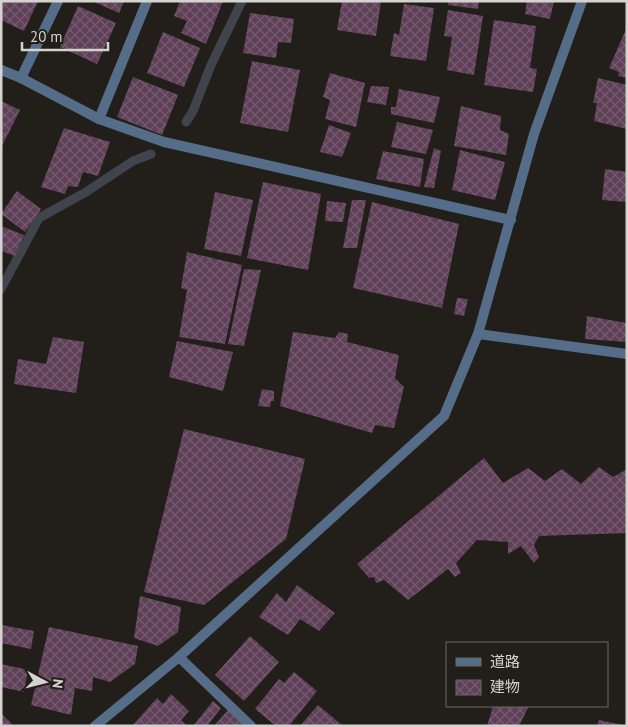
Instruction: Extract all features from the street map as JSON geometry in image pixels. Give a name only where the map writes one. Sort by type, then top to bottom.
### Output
[{"type":"street","points":[[21,78],[58,1]]},
{"type":"street","points":[[99,119],[147,1]]},
{"type":"street","points":[[95,726],[179,658],[444,416],[478,334],[534,134],[582,1]]},
{"type":"street","points":[[1,70],[21,78],[99,119],[164,142],[511,220]]},
{"type":"street","points":[[478,334],[627,354]]},
{"type":"street","points":[[179,658],[251,726]]},
{"type":"building","points":[[1,1],[38,1],[24,31],[1,20]]},
{"type":"building","points":[[92,1],[124,1],[119,13]]},
{"type":"building","points":[[180,1],[223,1],[206,44],[181,33],[187,21],[174,16]]},
{"type":"building","points":[[342,1],[381,1],[376,36],[337,30]]},
{"type":"building","points":[[448,1],[479,1],[478,9],[448,5]]},
{"type":"building","points":[[527,1],[554,1],[550,19],[525,14]]},
{"type":"building","points":[[404,4],[434,8],[426,61],[390,56],[394,33],[399,35]]},
{"type":"building","points":[[78,6],[116,23],[97,64],[60,47]]},
{"type":"building","points":[[448,10],[483,16],[474,75],[447,70],[452,37],[444,36]]},
{"type":"building","points":[[250,13],[294,19],[291,43],[278,42],[276,58],[243,53]]},
{"type":"building","points":[[494,20],[536,26],[530,68],[537,69],[533,92],[484,85]]},
{"type":"building","points":[[627,27],[627,78],[618,76],[619,72],[609,68]]},
{"type":"building","points":[[163,32],[200,48],[184,87],[147,73]]},
{"type":"building","points":[[252,61],[300,70],[288,132],[240,123]]},
{"type":"building","points":[[330,73],[365,83],[356,127],[325,119],[330,100],[323,97]]},
{"type":"building","points":[[133,77],[178,95],[162,135],[117,117]]},
{"type":"building","points":[[598,78],[627,85],[627,129],[594,121],[597,103],[593,103]]},
{"type":"building","points":[[371,86],[389,87],[386,105],[367,102]]},
{"type":"building","points":[[399,89],[440,97],[434,123],[391,114],[391,107],[396,107]]},
{"type":"building","points":[[1,101],[20,110],[1,148]]},
{"type":"building","points":[[461,106],[501,116],[500,130],[509,134],[506,155],[454,146]]},
{"type":"building","points":[[397,122],[433,130],[426,154],[391,147]]},
{"type":"building","points":[[329,125],[351,133],[342,157],[320,152]]},
{"type":"building","points":[[64,128],[110,142],[98,176],[83,172],[78,187],[68,186],[65,194],[41,187]]},
{"type":"building","points":[[434,148],[441,151],[434,188],[424,187]]},
{"type":"building","points":[[460,150],[505,162],[495,200],[452,190]]},
{"type":"building","points":[[383,151],[424,159],[420,187],[376,179]]},
{"type":"building","points":[[605,169],[627,172],[627,202],[602,200]]},
{"type":"building","points":[[263,182],[321,194],[308,270],[247,258]]},
{"type":"building","points":[[17,191],[41,209],[25,232],[1,214]]},
{"type":"building","points":[[215,192],[253,200],[241,256],[204,249]]},
{"type":"building","points":[[352,200],[366,200],[357,248],[343,248]]},
{"type":"building","points":[[327,201],[346,203],[343,222],[325,221]]},
{"type":"building","points":[[372,202],[459,224],[442,308],[353,288]]},
{"type":"building","points":[[1,226],[24,235],[15,256],[1,251]]},
{"type":"building","points":[[187,252],[242,265],[225,344],[179,337],[187,290],[181,288]]},
{"type":"building","points":[[244,269],[261,270],[244,346],[228,344]]},
{"type":"building","points":[[457,298],[468,299],[464,316],[454,314]]},
{"type":"building","points":[[587,316],[627,323],[627,342],[585,339]]},
{"type":"building","points":[[293,332],[335,338],[339,332],[348,334],[347,342],[399,355],[395,378],[404,387],[394,428],[375,425],[372,433],[280,406]]},
{"type":"building","points":[[53,337],[84,342],[76,393],[14,384],[18,359],[46,364]]},
{"type":"building","points":[[177,341],[233,352],[223,391],[169,377]]},
{"type":"building","points":[[262,389],[274,391],[274,401],[271,401],[270,407],[258,406]]},
{"type":"building","points":[[184,429],[305,459],[286,539],[204,605],[144,592]]},
{"type":"building","points":[[484,458],[503,483],[528,468],[545,481],[562,469],[581,484],[599,467],[613,477],[627,469],[627,533],[539,536],[534,545],[539,557],[534,563],[521,546],[508,554],[508,542],[477,540],[456,563],[461,573],[455,577],[448,569],[408,600],[384,580],[376,583],[374,577],[369,578],[357,564]]},
{"type":"building","points":[[297,585],[335,613],[319,631],[300,619],[288,635],[259,617],[277,593],[286,602]]},
{"type":"building","points":[[140,596],[181,607],[178,632],[158,646],[134,638]]},
{"type":"building","points":[[1,625],[34,631],[31,649],[1,643]]},
{"type":"building","points":[[49,627],[138,646],[135,664],[110,682],[93,677],[92,691],[75,688],[71,715],[31,705]]},
{"type":"building","points":[[250,636],[279,662],[244,701],[215,675]]},
{"type":"building","points":[[1,664],[28,670],[24,692],[1,687]]},
{"type":"building","points":[[294,672],[317,691],[289,726],[276,726],[255,709],[279,679],[284,683]]},
{"type":"building","points":[[171,694],[189,711],[181,720],[185,726],[132,726],[157,698],[163,704]]},
{"type":"building","points":[[213,701],[221,708],[207,726],[193,726]]},
{"type":"building","points":[[318,705],[343,726],[300,726]]},
{"type":"building","points":[[493,707],[528,707],[519,726],[487,726]]},
{"type":"building","points":[[228,710],[246,726],[214,726]]},
{"type":"building","points":[[1,713],[14,726],[1,726]]},
{"type":"building","points":[[599,720],[623,725],[623,726],[597,726]]},
{"type":"waterway","points":[[186,122],[193,111],[211,65],[242,1]]},
{"type":"waterway","points":[[1,289],[39,218],[86,192],[133,161],[151,154]]}]
